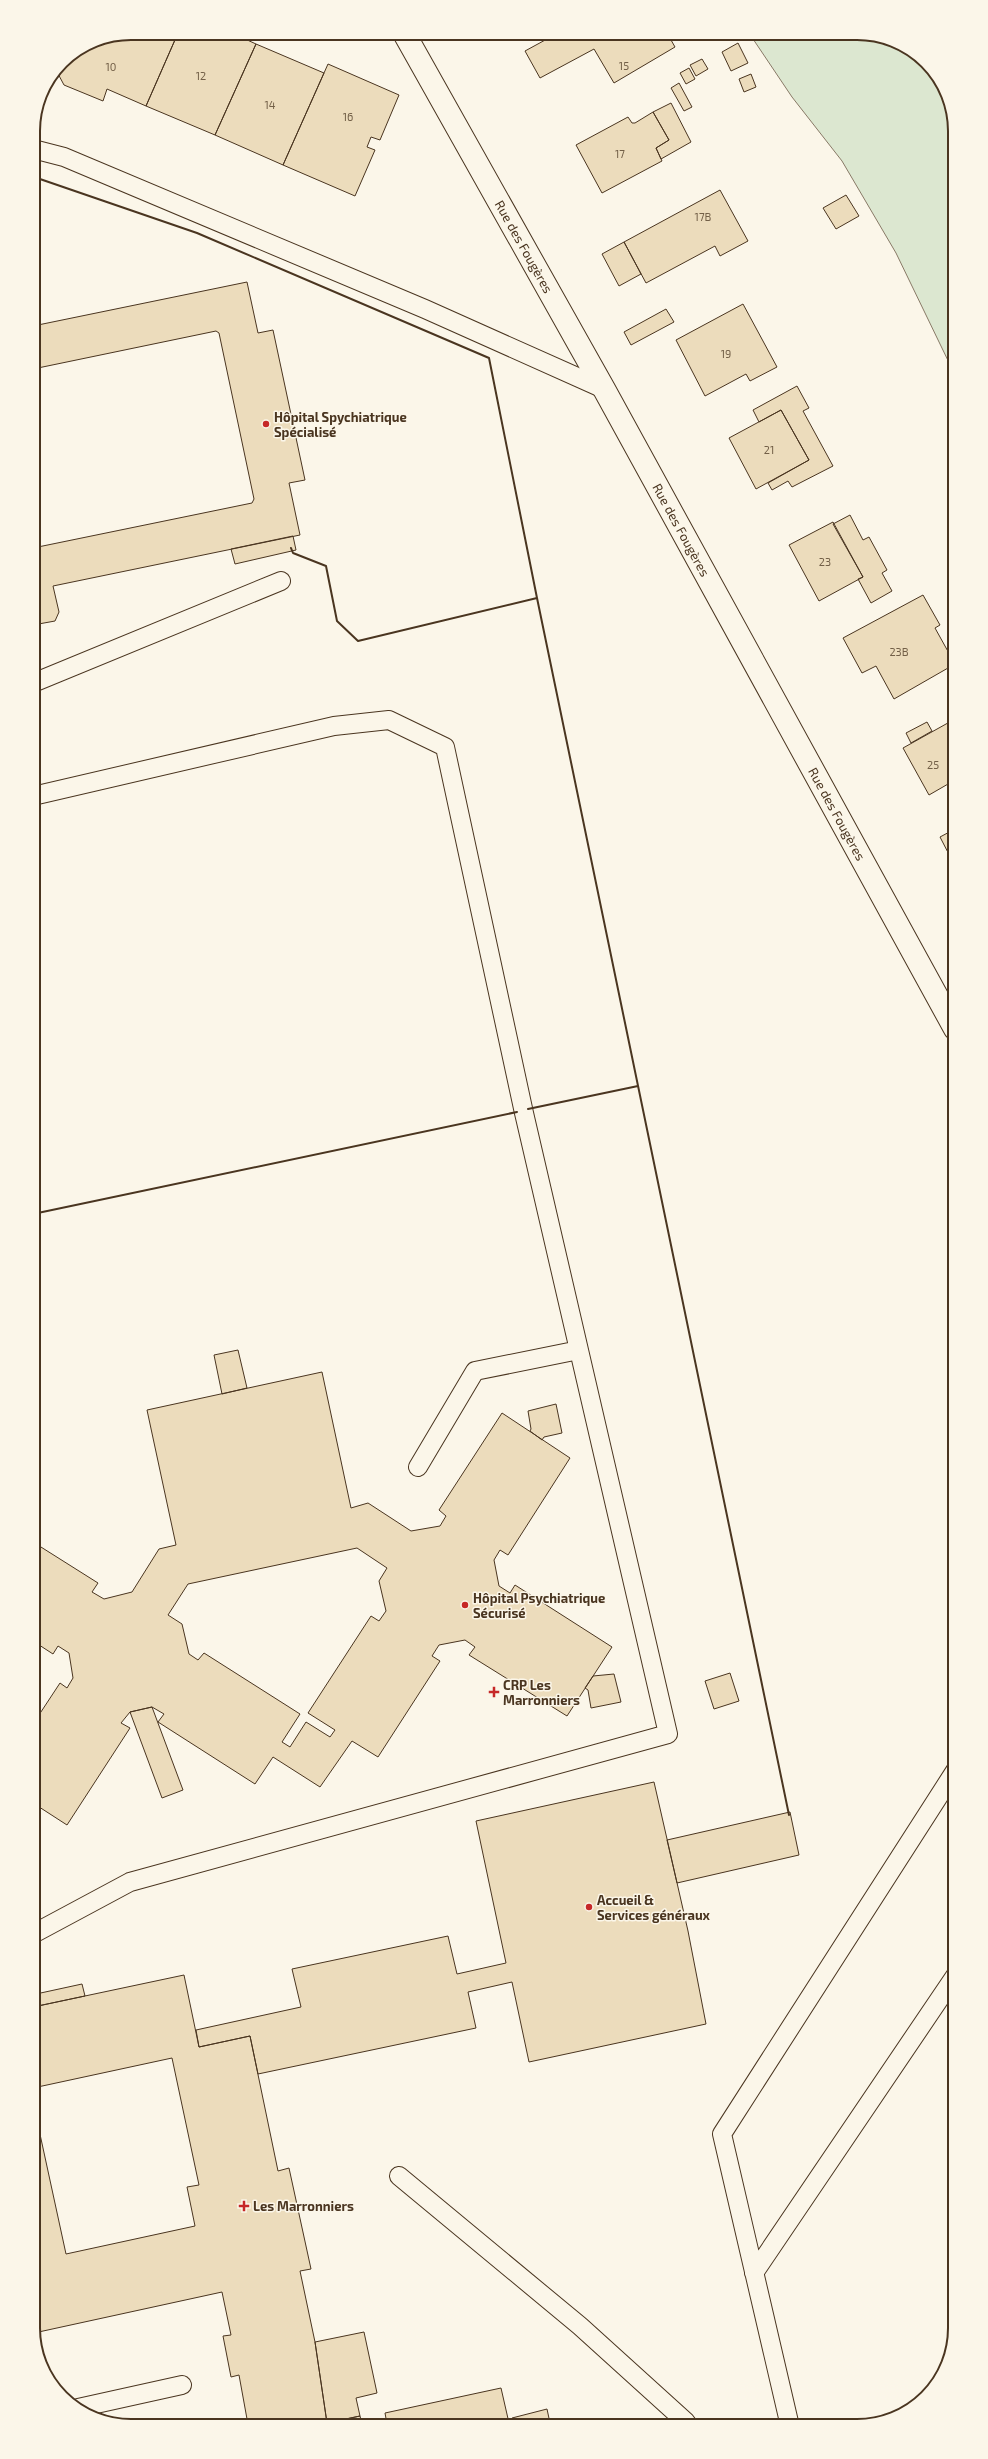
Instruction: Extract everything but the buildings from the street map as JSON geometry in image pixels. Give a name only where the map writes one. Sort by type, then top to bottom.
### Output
[{"type":"street","name":"Rue des Fougères","points":[[408,40],[604,389],[948,1016]]},
{"type":"lane","points":[[40,151],[64,157],[352,278],[604,389]]},
{"type":"lane","points":[[40,680],[281,581]]},
{"type":"lane","points":[[40,794],[334,726],[390,720],[445,747],[524,1113],[668,1734],[130,1882],[40,1930]]},
{"type":"lane","points":[[418,1467],[475,1371],[579,1350]]},
{"type":"lane","points":[[788,2419],[722,2134],[948,1782]]},
{"type":"lane","points":[[754,2273],[948,1986]]},
{"type":"lane","points":[[398,2176],[580,2326],[683,2419]]},
{"type":"lane","points":[[84,2407],[182,2385]]},
{"type":"green space","points":[[754,40],[863,40],[881,43],[903,52],[921,67],[936,85],[943,102],[948,125],[948,361],[896,253],[842,161],[792,97]]},
{"type":"wall","points":[[40,179],[197,233],[489,358],[537,598]]},
{"type":"wall","points":[[291,548],[293,553],[326,566],[337,621],[358,641],[537,598],[789,1815]]},
{"type":"wall","points":[[528,1109],[638,1086]]},
{"type":"wall","points":[[40,1213],[517,1112]]},
{"type":"place","name":"Hôpital Spychiatrique Spécialisé","points":[[266,424]]},
{"type":"place","name":"Hôpital Psychiatrique Sécurisé","points":[[465,1605]]},
{"type":"place","name":"CRP Les Marronniers","points":[[494,1692]]},
{"type":"place","name":"Accueil & Services généraux","points":[[589,1907]]},
{"type":"place","name":"Les Marronniers","points":[[244,2206]]}]
